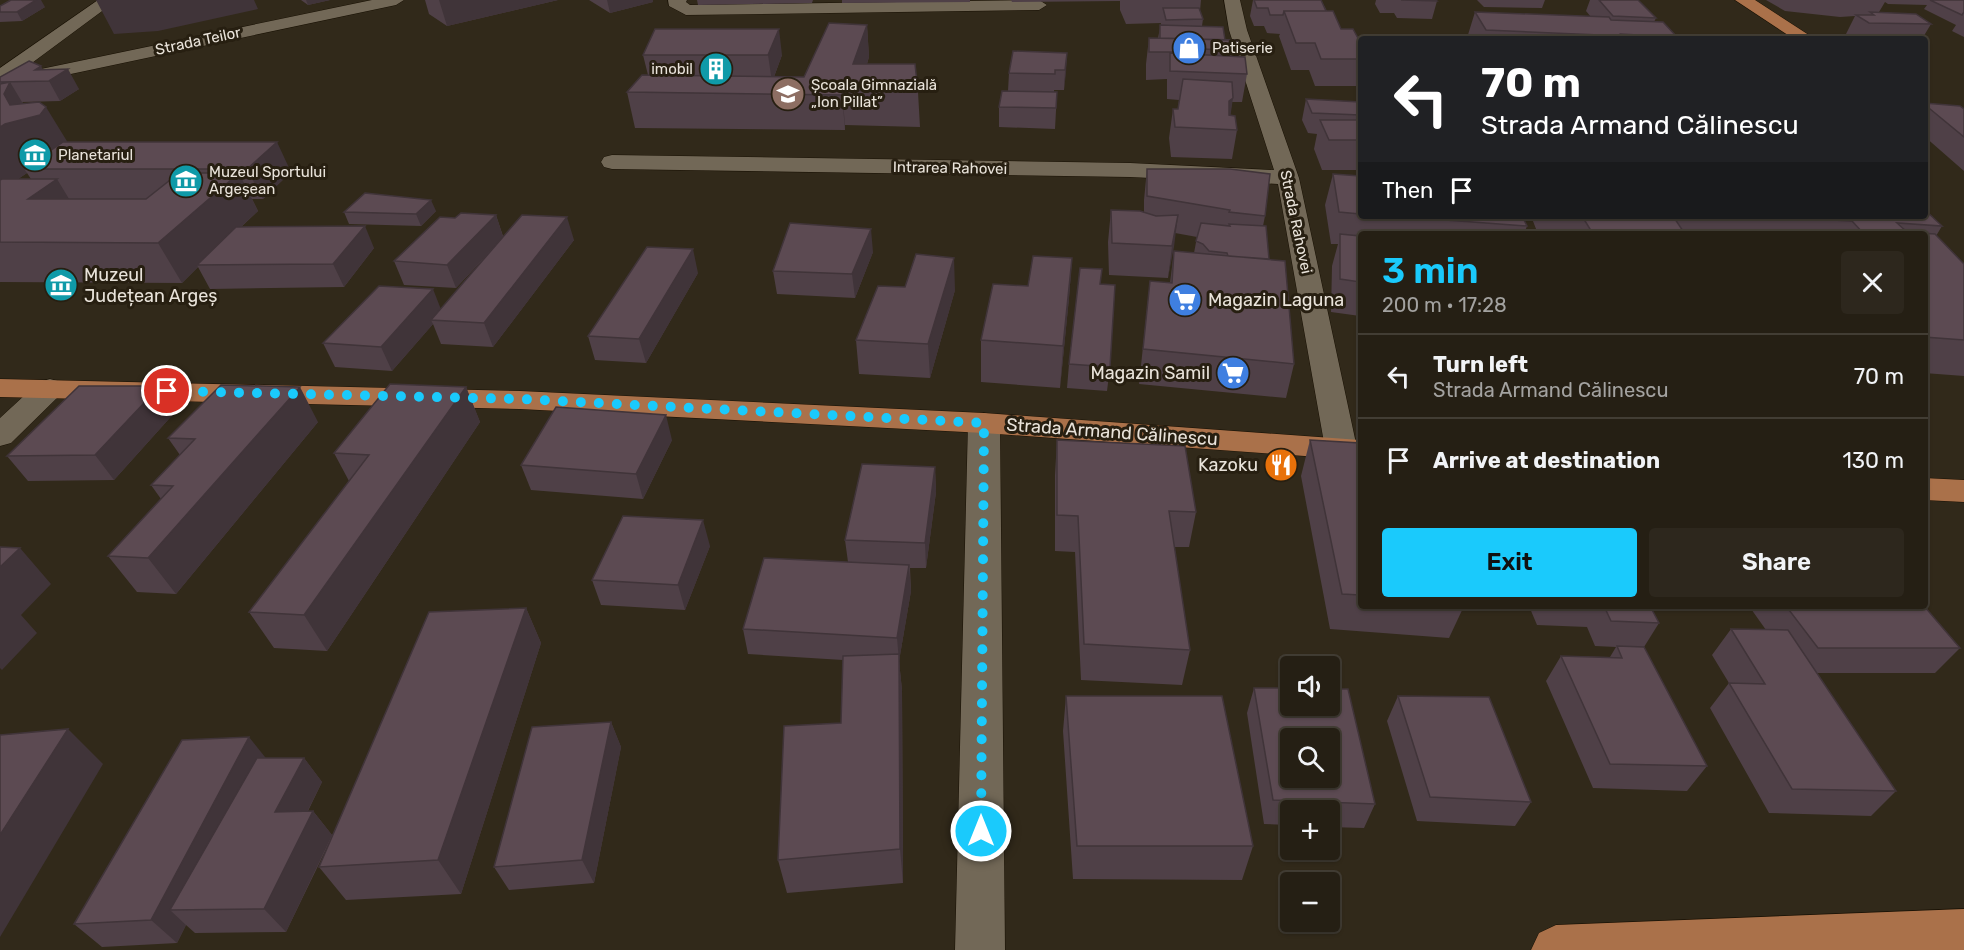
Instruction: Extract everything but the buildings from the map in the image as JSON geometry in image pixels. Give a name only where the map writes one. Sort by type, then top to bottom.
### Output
[{"type":"main road","points":[[1743,0],[1801,36]]},
{"type":"main road","name":"Strada Armand Călinescu","points":[[0,388],[520,399],[984,423],[1351,449]]},
{"type":"main road","points":[[1928,489],[1964,491]]},
{"type":"main road","points":[[1556,950],[1964,933]]},
{"type":"street","points":[[0,77],[109,0]]},
{"type":"street","name":"Strada Teilor","points":[[0,83],[396,0]]},
{"type":"street","name":"Strada Rahovei","points":[[1232,0],[1238,30],[1288,178],[1351,449]]},
{"type":"street","points":[[676,1],[686,10],[991,3],[1039,5]]},
{"type":"street","name":"Intrarea Rahovei","points":[[612,162],[1130,170],[1288,178]]},
{"type":"street","points":[[0,436],[50,388]]},
{"type":"street","points":[[980,950],[984,423]]},
{"type":"place","name":"Patiserie","points":[[1189,48]]},
{"type":"place","name":"imobil","points":[[716,69]]},
{"type":"place","name":"Școala Gimnazială „Ion Pillat”","points":[[788,94]]},
{"type":"place","name":"Planetariul","points":[[35,155]]},
{"type":"place","name":"Muzeul Sportului Argeșean","points":[[186,181]]},
{"type":"place","name":"Muzeul Județean Argeș","points":[[61,285]]},
{"type":"place","name":"Magazin Laguna","points":[[1185,300]]},
{"type":"place","name":"Magazin Samil","points":[[1233,373]]},
{"type":"place","name":"Kazoku","points":[[1281,465]]},
{"type":"route","points":[[167,391],[520,399],[984,423],[981,831]]}]
